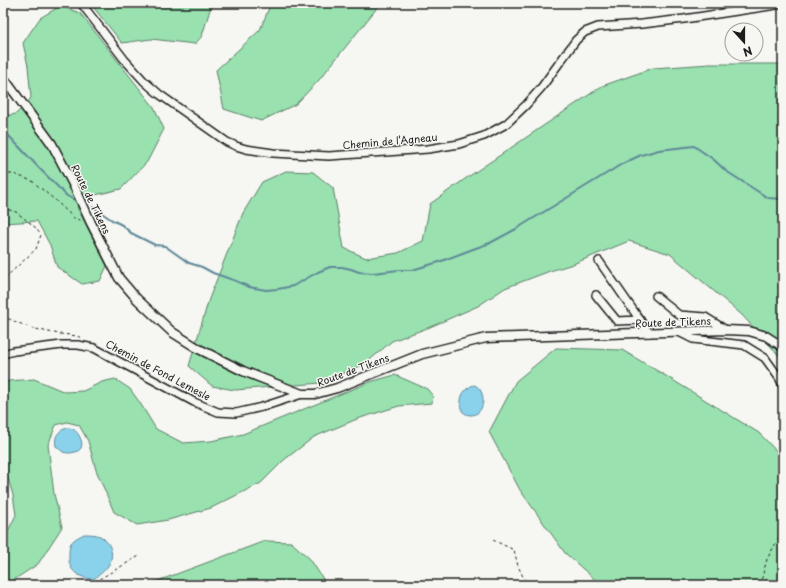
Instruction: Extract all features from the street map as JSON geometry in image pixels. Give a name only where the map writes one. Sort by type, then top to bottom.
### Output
[{"type":"street","name":"Chemin de l’Agneau","points":[[81,3],[124,59],[144,81],[159,94],[227,142],[236,146],[272,153],[329,156],[428,149],[459,144],[484,136],[506,124],[526,105],[541,88],[576,40],[585,32],[598,27],[684,19],[783,4]]},
{"type":"street","name":"Route de Tikens","points":[[3,77],[52,144],[119,278],[137,299],[172,332],[199,350],[243,371],[302,394],[315,394],[337,388],[422,354],[486,338],[726,330],[749,331],[766,336],[783,347]]},
{"type":"street","points":[[599,261],[649,333]]},
{"type":"street","points":[[596,295],[617,321],[640,320]]},
{"type":"street","points":[[656,296],[680,315],[705,317],[726,330]]},
{"type":"street","points":[[679,332],[693,339],[744,345],[764,358],[780,379],[783,386]]},
{"type":"street","name":"Chemin de Fond Lemesle","points":[[3,354],[14,351],[62,345],[78,345],[94,348],[194,402],[218,412],[236,413],[262,407],[302,394]]},
{"type":"path","points":[[3,174],[14,174],[32,181],[74,218],[91,223]]},
{"type":"path","points":[[3,208],[16,212],[34,226],[41,235],[36,249],[6,277]]},
{"type":"path","points":[[3,316],[22,325],[53,333],[83,338]]},
{"type":"path","points":[[760,585],[767,559],[783,530]]},
{"type":"path","points":[[493,540],[514,550],[518,566],[527,585]]},
{"type":"path","points":[[89,585],[142,555]]},
{"type":"green space","points":[[90,3],[212,3],[202,36],[195,44],[151,39],[122,43]]},
{"type":"green space","points":[[271,3],[381,3],[319,80],[296,104],[261,121],[224,109],[216,70],[260,30]]},
{"type":"green space","points":[[60,6],[80,13],[154,107],[164,129],[147,162],[121,189],[91,196],[77,207],[107,266],[100,281],[82,284],[57,267],[50,245],[37,221],[3,223],[3,116],[16,114],[31,98],[28,66],[23,43],[40,18]]},
{"type":"green space","points":[[783,63],[783,360],[742,315],[670,254],[629,241],[573,264],[505,288],[478,306],[430,327],[392,341],[365,364],[321,383],[235,390],[212,386],[189,366],[209,299],[243,213],[262,182],[286,171],[313,172],[333,188],[344,248],[366,258],[398,253],[423,241],[430,204],[602,86],[653,68],[710,64]]},
{"type":"green space","points":[[556,348],[622,350],[759,433],[783,458],[783,585],[601,585],[565,553],[520,490],[489,432],[516,381]]},
{"type":"green space","points":[[395,375],[427,389],[433,396],[432,403],[399,406],[357,419],[314,437],[284,460],[261,483],[211,508],[168,520],[137,525],[114,512],[96,470],[88,441],[79,425],[67,422],[56,425],[48,445],[54,494],[62,527],[38,564],[6,585],[3,585],[3,536],[6,535],[16,515],[13,495],[3,462],[3,384],[9,381],[34,379],[65,392],[83,391],[102,382],[115,379],[130,389],[156,429],[183,443],[211,441],[243,434],[370,382]]},
{"type":"green space","points":[[265,541],[291,542],[310,559],[327,585],[147,585]]},
{"type":"water","points":[[474,385],[478,387],[481,392],[483,402],[479,411],[475,414],[469,415],[462,411],[461,398],[468,388]]},
{"type":"water","points":[[67,428],[72,428],[79,435],[82,446],[80,450],[65,453],[56,446],[57,434]]},
{"type":"water","points":[[84,534],[98,535],[105,540],[111,550],[111,561],[102,573],[93,579],[83,577],[75,573],[70,566],[69,561],[69,549],[71,543]]},
{"type":"waterway","points":[[3,131],[67,196],[76,201]]},
{"type":"waterway","points":[[93,207],[122,225],[131,233],[155,245],[165,246],[189,263],[249,287],[266,290],[293,286],[330,267],[342,267],[359,272],[373,273],[412,270],[439,262],[490,243],[516,229],[622,164],[641,155],[659,150],[694,146],[713,159],[726,171],[768,198],[783,199]]}]
